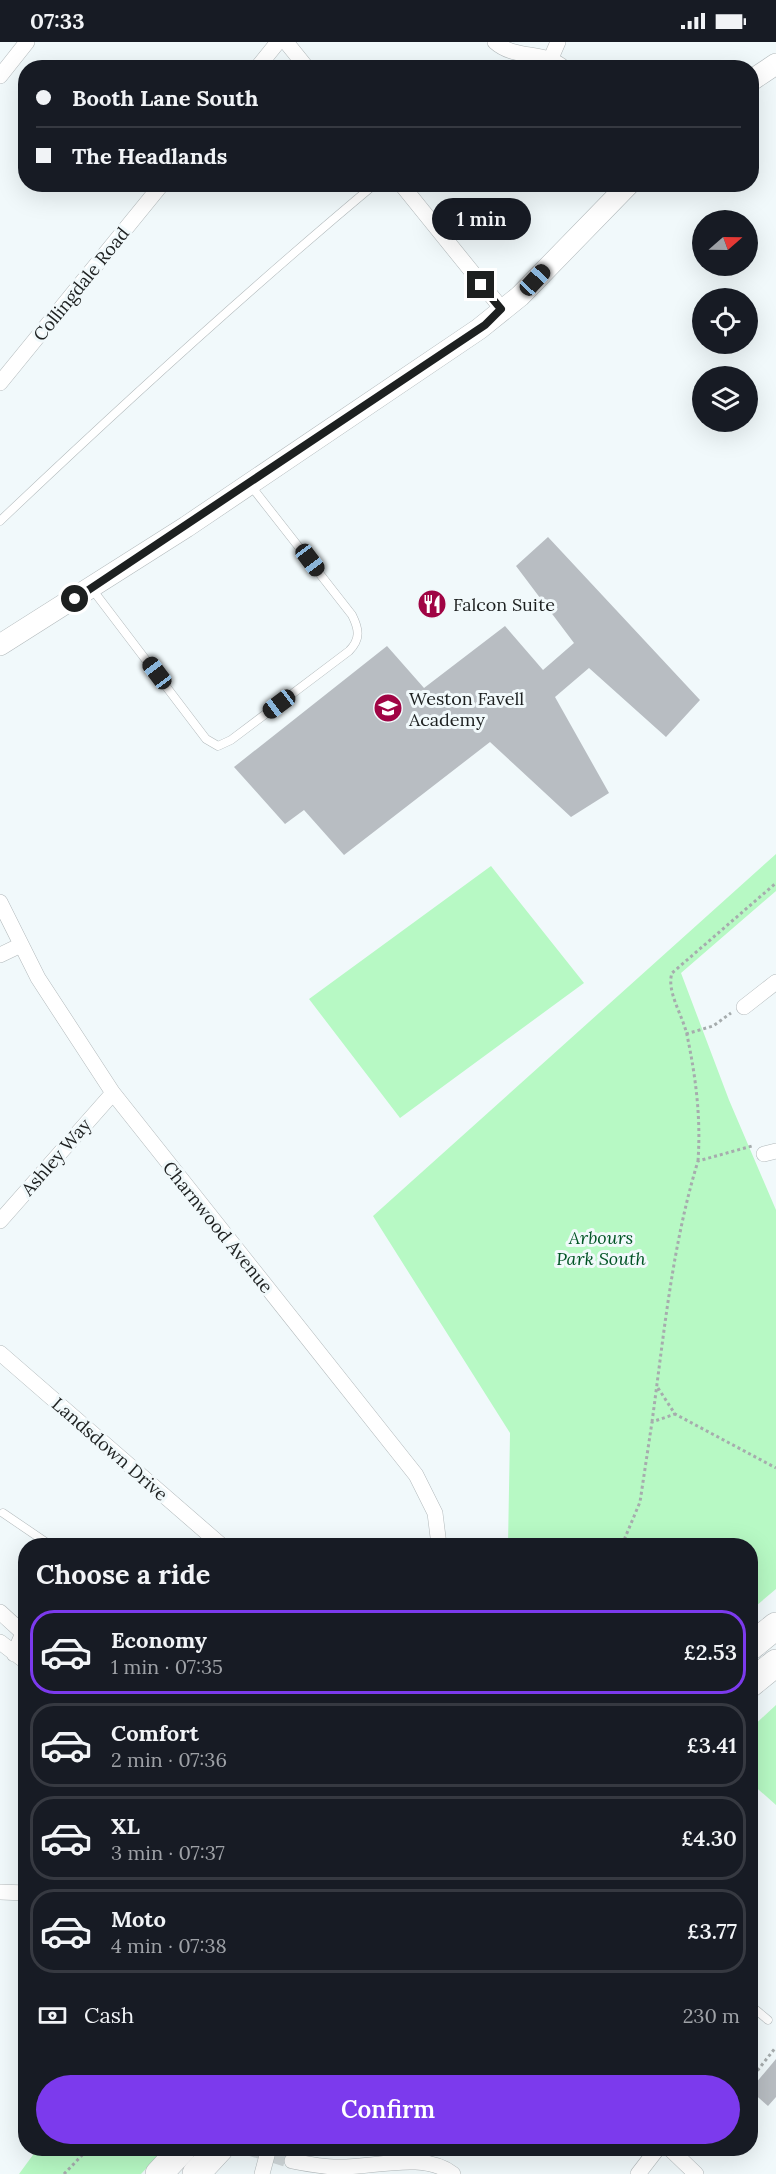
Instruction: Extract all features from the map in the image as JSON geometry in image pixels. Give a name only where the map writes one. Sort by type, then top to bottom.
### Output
[{"type":"highway","points":[[758,1641],[776,1626]]},
{"type":"highway","points":[[758,1678],[776,1663]]},
{"type":"highway","points":[[159,2174],[176,2156]]},
{"type":"highway","points":[[196,2174],[213,2156]]},
{"type":"street","points":[[0,76],[27,42]]},
{"type":"street","points":[[263,60],[278,42]]},
{"type":"street","points":[[286,42],[301,60]]},
{"type":"street","points":[[495,42],[514,53],[554,60]]},
{"type":"street","points":[[551,58],[558,42]]},
{"type":"street","points":[[759,75],[776,64]]},
{"type":"street","name":"Collingdale Road","points":[[0,383],[155,192]]},
{"type":"street","points":[[406,192],[501,309]]},
{"type":"street","points":[[0,645],[92,589],[479,329],[520,296],[621,192]]},
{"type":"street","name":"Charnwood Avenue","points":[[0,902],[21,945],[66,1024],[112,1094],[416,1476],[435,1513],[438,1538]]},
{"type":"street","points":[[0,955],[21,945]]},
{"type":"street","points":[[744,1007],[776,982]]},
{"type":"street","name":"Ashley Way","points":[[0,1221],[112,1094]]},
{"type":"street","name":"Landsdown Drive","points":[[0,1353],[213,1538]]},
{"type":"street","points":[[0,1612],[18,1627]]},
{"type":"street","points":[[0,1642],[18,1656]]},
{"type":"street","points":[[0,1892],[18,1893]]},
{"type":"street","points":[[262,2174],[267,2156]]},
{"type":"street","points":[[638,2174],[652,2156]]},
{"type":"street","points":[[677,2156],[696,2174]]},
{"type":"street","points":[[292,2161],[338,2167],[419,2163],[453,2174]]},
{"type":"lane","points":[[0,521],[82,443],[290,256],[366,192]]},
{"type":"lane","points":[[92,589],[206,738],[218,746],[231,740],[349,651],[357,641],[359,633],[352,615],[250,484]]},
{"type":"lane","points":[[3,1513],[40,1538]]},
{"type":"lane","points":[[758,2012],[768,2020]]},
{"type":"path","points":[[625,1538],[640,1502],[667,1298],[684,1206],[698,1161],[700,1120],[686,1034],[669,982],[672,973],[776,883]]},
{"type":"path","points":[[686,1034],[713,1026],[744,1007]]},
{"type":"path","points":[[698,1161],[757,1145],[770,1153]]},
{"type":"path","points":[[657,1387],[675,1414],[776,1468]]},
{"type":"path","points":[[652,1422],[675,1414]]},
{"type":"path","points":[[758,2070],[776,2047]]},
{"type":"path","points":[[64,2174],[81,2156]]},
{"type":"green space","name":"Arbours Park South","points":[[776,854],[776,891],[681,973],[729,1100],[776,1210],[776,1589],[758,1604],[758,1538],[508,1538],[510,1433],[373,1216]]},
{"type":"green space","points":[[491,866],[584,983],[400,1118],[309,999]]},
{"type":"green space","points":[[776,1705],[776,1805],[758,1789],[758,1722]]},
{"type":"green space","points":[[32,2156],[158,2156],[141,2174],[19,2174]]},
{"type":"building","points":[[548,537],[700,700],[666,737],[589,668],[555,697],[609,793],[571,817],[490,742],[344,855],[304,810],[285,824],[234,767],[387,646],[424,688],[505,626],[543,670],[574,643],[516,566]]},
{"type":"building","points":[[776,2059],[776,2097],[768,2106],[758,2097],[758,2080]]},
{"type":"tunnel","points":[[275,2156],[292,2161]]},
{"type":"place","name":"Falcon Suite","points":[[432,604]]},
{"type":"place","name":"Weston Favell Academy","points":[[388,708]]},
{"type":"route","points":[[75,599],[485,325],[501,309],[481,285]]}]
